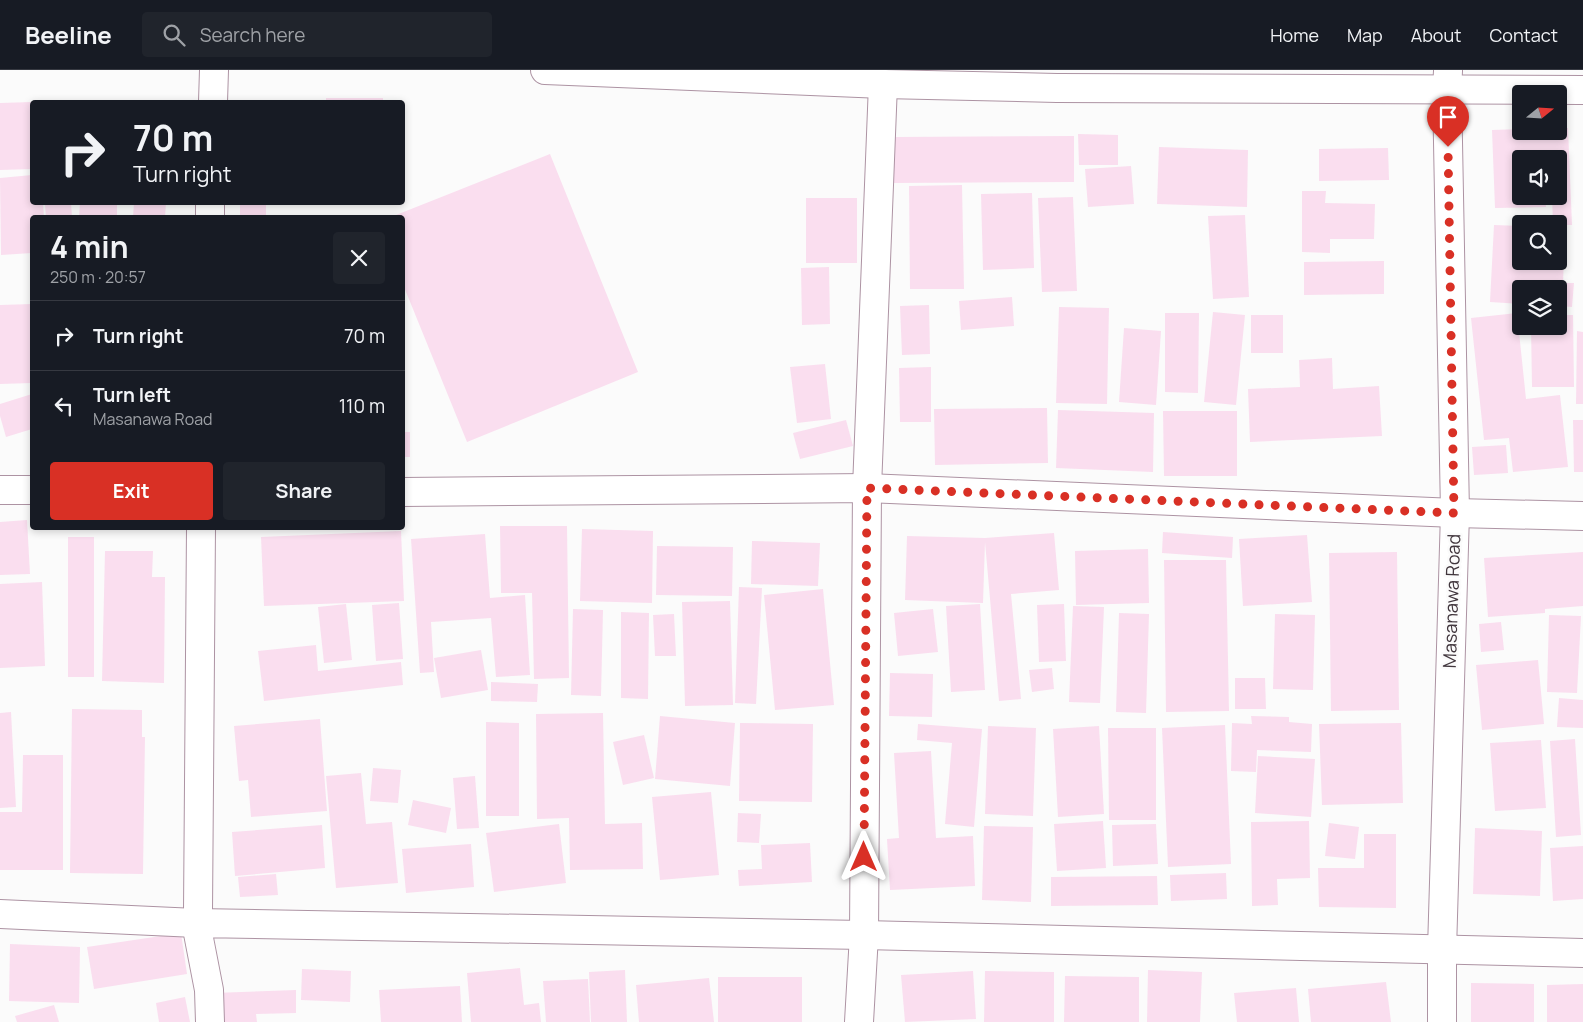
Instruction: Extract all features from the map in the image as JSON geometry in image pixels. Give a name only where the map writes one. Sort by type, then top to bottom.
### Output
[{"type":"street","points":[[213,100],[214,70]]},
{"type":"street","points":[[545,70],[883,84],[1057,79],[1447,80],[1583,90]]},
{"type":"street","name":"Masanawa Road","points":[[1442,1022],[1442,950],[1454,513],[1447,80]]},
{"type":"street","points":[[859,1022],[864,935],[867,488],[883,84]]},
{"type":"street","points":[[405,492],[867,488],[1454,513],[1583,516]]},
{"type":"street","points":[[0,490],[30,490]]},
{"type":"street","points":[[201,530],[198,911],[196,923],[209,990],[210,1022]]},
{"type":"street","points":[[0,914],[179,923],[864,935],[1583,953]]},
{"type":"building","points":[[326,98],[383,98],[383,100],[326,100]]},
{"type":"building","points":[[30,102],[30,169],[0,170],[0,103]]},
{"type":"building","points":[[1568,128],[1572,225],[1567,225],[1567,215],[1553,215],[1552,205],[1567,205],[1567,150],[1512,150],[1512,205],[1546,205],[1546,207],[1495,208],[1492,130],[1512,129],[1512,140],[1568,140]]},
{"type":"building","points":[[1078,134],[1118,135],[1118,165],[1079,165]]},
{"type":"building","points":[[1074,136],[1074,182],[894,183],[894,137]]},
{"type":"building","points":[[1159,147],[1248,150],[1247,207],[1157,204]]},
{"type":"building","points":[[1388,148],[1389,180],[1319,181],[1319,149]]},
{"type":"building","points":[[550,154],[638,372],[467,442],[405,289],[405,215],[396,215]]},
{"type":"building","points":[[1131,166],[1134,204],[1088,207],[1085,169]]},
{"type":"building","points":[[30,175],[30,205],[43,205],[44,215],[30,215],[30,253],[1,255],[0,178]]},
{"type":"building","points":[[962,185],[964,289],[910,289],[909,186]]},
{"type":"building","points":[[1302,191],[1326,191],[1325,203],[1375,204],[1374,239],[1330,239],[1330,253],[1302,252]]},
{"type":"building","points":[[1032,193],[1034,268],[983,270],[981,194]]},
{"type":"building","points":[[1073,197],[1077,291],[1042,292],[1038,198]]},
{"type":"building","points":[[806,198],[857,198],[857,263],[806,263]]},
{"type":"building","points":[[45,205],[71,205],[72,215],[46,215]]},
{"type":"building","points":[[80,205],[117,205],[117,215],[79,215]]},
{"type":"building","points":[[134,205],[166,205],[165,215],[133,215]]},
{"type":"building","points":[[240,205],[266,205],[266,215],[240,215]]},
{"type":"building","points":[[1245,215],[1249,297],[1213,299],[1208,216]]},
{"type":"building","points":[[1494,225],[1512,226],[1512,270],[1563,270],[1563,280],[1512,280],[1512,303],[1490,302]]},
{"type":"building","points":[[1384,261],[1384,294],[1304,295],[1304,262]]},
{"type":"building","points":[[829,267],[830,324],[802,325],[801,268]]},
{"type":"building","points":[[1567,283],[1574,283],[1572,307],[1567,307]]},
{"type":"building","points":[[1012,297],[1014,326],[961,330],[959,301]]},
{"type":"building","points":[[30,304],[30,383],[0,384],[0,305]]},
{"type":"building","points":[[929,305],[930,354],[902,355],[900,306]]},
{"type":"building","points":[[1059,307],[1109,308],[1107,404],[1056,403]]},
{"type":"building","points":[[1213,312],[1245,315],[1236,405],[1204,402]]},
{"type":"building","points":[[1165,313],[1199,313],[1198,393],[1165,392]]},
{"type":"building","points":[[1512,314],[1512,335],[1519,335],[1526,399],[1560,395],[1568,467],[1513,472],[1509,438],[1484,440],[1471,318]]},
{"type":"building","points":[[1251,315],[1283,315],[1283,353],[1251,353]]},
{"type":"building","points":[[1567,315],[1573,315],[1574,387],[1532,387],[1531,335],[1567,335]]},
{"type":"building","points":[[1124,328],[1161,331],[1156,405],[1119,402]]},
{"type":"building","points":[[1577,331],[1583,332],[1583,404],[1576,404]]},
{"type":"building","points":[[1332,358],[1333,389],[1379,386],[1382,436],[1250,442],[1248,389],[1300,387],[1299,360]]},
{"type":"building","points":[[825,364],[831,419],[797,423],[790,367]]},
{"type":"building","points":[[931,367],[931,422],[900,422],[899,368]]},
{"type":"building","points":[[30,395],[30,430],[6,437],[0,416],[0,404]]},
{"type":"building","points":[[1047,408],[1048,463],[935,465],[934,409]]},
{"type":"building","points":[[1058,410],[1154,413],[1153,472],[1056,468]]},
{"type":"building","points":[[1163,411],[1237,411],[1237,476],[1164,476]]},
{"type":"building","points":[[846,420],[853,446],[800,459],[793,433]]},
{"type":"building","points":[[1573,420],[1583,420],[1583,472],[1574,472]]},
{"type":"building","points":[[405,432],[410,432],[410,457],[405,457]]},
{"type":"building","points":[[1506,445],[1508,473],[1474,475],[1472,447]]},
{"type":"building","points":[[27,520],[30,574],[0,575],[0,522]]},
{"type":"building","points":[[500,526],[567,526],[569,678],[534,679],[532,593],[501,593]]},
{"type":"building","points":[[582,529],[653,531],[652,603],[580,601]]},
{"type":"building","points":[[401,531],[404,601],[264,606],[261,537]]},
{"type":"building","points":[[1163,532],[1233,537],[1232,558],[1162,553]]},
{"type":"building","points":[[1054,533],[1059,590],[1011,594],[1021,699],[999,701],[985,542],[983,603],[905,600],[907,536],[985,538]]},
{"type":"building","points":[[485,534],[490,598],[525,595],[530,675],[496,677],[491,618],[431,622],[434,672],[420,673],[411,539]]},
{"type":"building","points":[[1307,535],[1312,602],[1243,606],[1239,539]]},
{"type":"building","points":[[68,537],[94,537],[94,677],[68,677]]},
{"type":"building","points":[[752,541],[820,543],[818,586],[751,584]]},
{"type":"building","points":[[657,546],[733,547],[732,596],[656,595]]},
{"type":"building","points":[[1148,549],[1149,603],[1076,605],[1075,551]]},
{"type":"building","points":[[105,551],[153,551],[152,577],[165,577],[164,683],[102,681]]},
{"type":"building","points":[[1397,552],[1399,710],[1331,711],[1329,553]]},
{"type":"building","points":[[1583,552],[1583,606],[1545,609],[1545,613],[1488,617],[1484,558]]},
{"type":"building","points":[[1164,560],[1226,560],[1229,711],[1166,712]]},
{"type":"building","points":[[42,582],[45,666],[0,668],[0,584]]},
{"type":"building","points":[[739,587],[762,588],[756,704],[735,703]]},
{"type":"building","points":[[823,589],[834,705],[775,710],[764,595]]},
{"type":"building","points":[[730,601],[733,705],[685,706],[682,602]]},
{"type":"building","points":[[399,603],[403,659],[376,661],[372,605]]},
{"type":"building","points":[[346,604],[352,660],[324,663],[318,607]]},
{"type":"building","points":[[980,604],[985,690],[951,692],[946,606]]},
{"type":"building","points":[[1064,604],[1066,661],[1039,662],[1037,605]]},
{"type":"building","points":[[1073,606],[1104,607],[1100,703],[1069,702]]},
{"type":"building","points":[[573,609],[603,610],[601,696],[571,695]]},
{"type":"building","points":[[933,609],[938,652],[898,656],[894,613]]},
{"type":"building","points":[[621,612],[649,613],[648,699],[621,698]]},
{"type":"building","points":[[1119,613],[1149,614],[1146,713],[1116,712]]},
{"type":"building","points":[[674,614],[676,656],[655,656],[653,615]]},
{"type":"building","points":[[1275,614],[1315,615],[1313,690],[1273,689]]},
{"type":"building","points":[[1549,615],[1581,616],[1577,693],[1547,692]]},
{"type":"building","points":[[1501,622],[1504,650],[1481,652],[1479,624]]},
{"type":"building","points":[[316,645],[318,671],[401,662],[403,685],[264,701],[258,651]]},
{"type":"building","points":[[481,650],[488,690],[441,698],[434,658]]},
{"type":"building","points":[[1538,660],[1544,724],[1482,730],[1476,665]]},
{"type":"building","points":[[1052,668],[1054,689],[1032,692],[1029,670]]},
{"type":"building","points":[[890,673],[933,674],[932,717],[889,716]]},
{"type":"building","points":[[1235,678],[1265,678],[1266,709],[1235,709]]},
{"type":"building","points":[[491,682],[538,684],[537,702],[491,701]]},
{"type":"building","points":[[1559,698],[1583,700],[1583,728],[1557,727]]},
{"type":"building","points":[[72,709],[142,710],[142,737],[145,737],[143,874],[70,873]]},
{"type":"building","points":[[11,712],[16,807],[0,808],[0,713]]},
{"type":"building","points":[[603,713],[605,824],[642,823],[643,869],[570,870],[569,818],[537,819],[536,714]]},
{"type":"building","points":[[660,716],[735,723],[730,786],[655,779]]},
{"type":"building","points":[[1251,716],[1289,717],[1289,722],[1312,724],[1311,752],[1257,750],[1256,772],[1231,771],[1232,723],[1252,724]]},
{"type":"building","points":[[320,719],[327,811],[251,817],[248,780],[239,781],[234,726]]},
{"type":"building","points":[[486,722],[519,723],[519,816],[486,816]]},
{"type":"building","points":[[740,723],[813,724],[812,802],[739,801]]},
{"type":"building","points":[[1401,723],[1403,803],[1322,805],[1319,724]]},
{"type":"building","points":[[918,724],[982,729],[974,827],[945,824],[952,743],[917,740]]},
{"type":"building","points":[[1225,725],[1231,864],[1168,867],[1162,728]]},
{"type":"building","points":[[988,726],[1036,728],[1033,816],[985,814]]},
{"type":"building","points":[[1099,726],[1104,814],[1058,817],[1053,729]]},
{"type":"building","points":[[1108,728],[1156,728],[1156,820],[1109,820]]},
{"type":"building","points":[[644,735],[654,778],[623,785],[613,742]]},
{"type":"building","points":[[1575,739],[1581,835],[1556,837],[1550,741]]},
{"type":"building","points":[[1541,740],[1546,808],[1495,811],[1490,743]]},
{"type":"building","points":[[931,751],[936,838],[973,836],[975,886],[890,890],[887,839],[899,838],[894,753]]},
{"type":"building","points":[[23,755],[63,755],[63,870],[0,870],[0,812],[22,812]]},
{"type":"building","points":[[1258,756],[1315,759],[1311,817],[1255,813]]},
{"type":"building","points":[[373,768],[401,770],[398,803],[370,801]]},
{"type":"building","points":[[361,773],[366,824],[392,822],[398,883],[336,888],[326,776]]},
{"type":"building","points":[[475,776],[479,828],[457,829],[453,778]]},
{"type":"building","points":[[711,792],[719,875],[660,880],[652,797]]},
{"type":"building","points":[[413,800],[451,808],[446,833],[408,825]]},
{"type":"building","points":[[738,813],[761,814],[759,843],[737,842]]},
{"type":"building","points":[[1103,821],[1106,868],[1057,871],[1054,824]]},
{"type":"building","points":[[1309,821],[1310,878],[1277,879],[1278,905],[1252,906],[1251,822]]},
{"type":"building","points":[[1329,823],[1359,827],[1355,859],[1325,856]]},
{"type":"building","points":[[559,824],[566,883],[494,892],[486,833]]},
{"type":"building","points":[[1156,824],[1158,864],[1113,866],[1112,825]]},
{"type":"building","points":[[322,825],[325,868],[235,876],[232,832]]},
{"type":"building","points":[[984,826],[1033,827],[1031,902],[982,900]]},
{"type":"building","points":[[1475,828],[1542,831],[1540,896],[1473,894]]},
{"type":"building","points":[[1364,834],[1396,834],[1396,908],[1319,907],[1318,868],[1364,868]]},
{"type":"building","points":[[810,843],[812,882],[739,886],[738,870],[762,869],[761,845]]},
{"type":"building","points":[[471,844],[474,887],[406,893],[402,849]]},
{"type":"building","points":[[1583,846],[1583,899],[1553,901],[1550,848]]},
{"type":"building","points":[[1226,873],[1227,899],[1171,901],[1170,875]]},
{"type":"building","points":[[276,874],[278,895],[240,897],[238,877]]},
{"type":"building","points":[[1157,876],[1158,905],[1051,906],[1051,877]]},
{"type":"building","points":[[181,933],[187,974],[94,989],[87,947]]},
{"type":"building","points":[[10,944],[80,947],[79,1003],[9,1001]]},
{"type":"building","points":[[520,968],[524,1005],[539,1003],[541,1022],[471,1022],[467,973]]},
{"type":"building","points":[[302,969],[351,971],[350,1002],[301,1000]]},
{"type":"building","points":[[625,970],[627,1022],[591,1022],[589,972]]},
{"type":"building","points":[[1148,970],[1202,972],[1200,1022],[1147,1022]]},
{"type":"building","points":[[973,971],[976,1019],[905,1022],[901,975]]},
{"type":"building","points":[[985,971],[1054,972],[1054,1022],[984,1022]]},
{"type":"building","points":[[1065,976],[1139,977],[1139,1022],[1064,1022]]},
{"type":"building","points":[[718,977],[802,977],[802,1022],[718,1022]]},
{"type":"building","points":[[709,978],[714,1022],[639,1022],[636,985]]},
{"type":"building","points":[[588,979],[590,1022],[546,1022],[543,981]]},
{"type":"building","points":[[1386,982],[1391,1022],[1311,1022],[1308,989]]},
{"type":"building","points":[[1471,983],[1534,984],[1534,1022],[1471,1022]]},
{"type":"building","points":[[1583,984],[1583,1022],[1547,1022],[1547,985]]},
{"type":"building","points":[[460,986],[462,1022],[381,1022],[379,990]]},
{"type":"building","points":[[1296,988],[1299,1022],[1237,1022],[1234,993]]},
{"type":"building","points":[[296,990],[296,1013],[256,1014],[257,1022],[215,1022],[213,993]]},
{"type":"building","points":[[185,997],[190,1022],[159,1022],[156,1003]]},
{"type":"building","points":[[54,1005],[59,1022],[17,1022],[15,1016]]},
{"type":"route","points":[[864,857],[867,488],[1454,513],[1448,147]]}]
